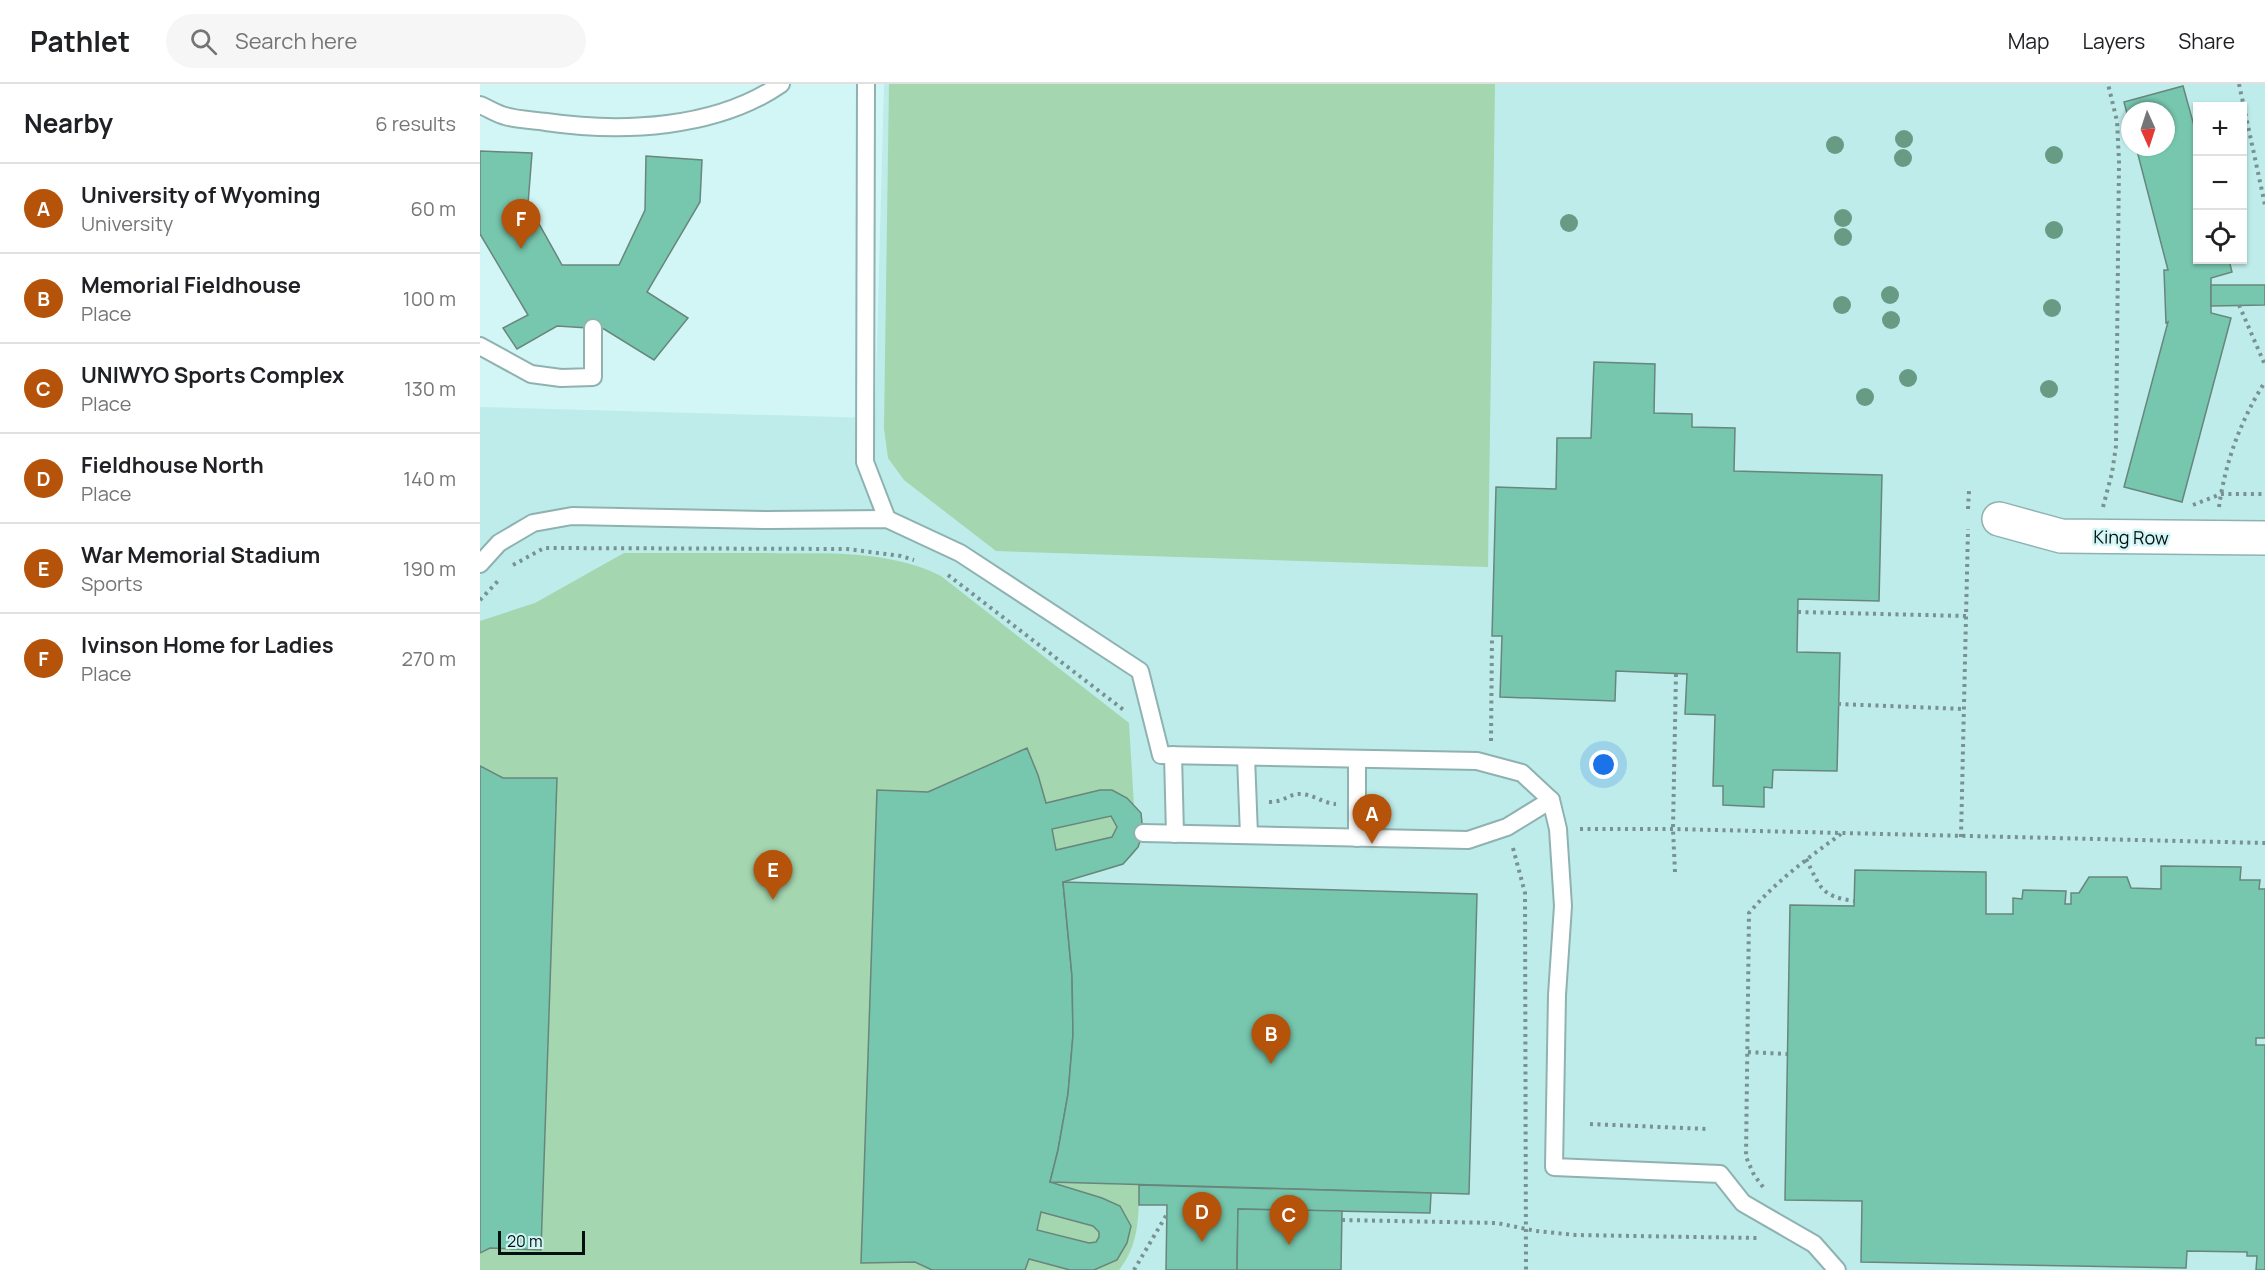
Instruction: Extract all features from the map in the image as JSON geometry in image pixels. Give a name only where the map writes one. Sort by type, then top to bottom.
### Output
[{"type":"street","name":"King Row","points":[[1978,519],[2061,536],[2265,538]]},
{"type":"lane","points":[[480,105],[506,116],[568,125],[662,126],[709,116],[760,98],[781,84]]},
{"type":"lane","points":[[866,84],[865,462],[887,519]]},
{"type":"lane","points":[[480,346],[531,374],[561,378],[593,377],[593,328]]},
{"type":"lane","points":[[480,564],[498,543],[533,524],[572,516],[768,520],[887,519],[960,553],[1140,671],[1161,755],[1477,761],[1522,773],[1551,800],[1558,829],[1563,906],[1557,995],[1554,1167],[1720,1174],[1743,1203],[1814,1244],[1837,1270]]},
{"type":"lane","points":[[1173,756],[1175,834]]},
{"type":"lane","points":[[1246,757],[1249,835]]},
{"type":"lane","points":[[1357,759],[1358,838]]},
{"type":"lane","points":[[1143,833],[1468,840],[1507,827],[1551,800]]},
{"type":"path","points":[[2102,507],[2112,473],[2116,446],[2119,161],[2117,121],[2108,84]]},
{"type":"path","points":[[2239,84],[2265,205]]},
{"type":"path","points":[[2239,305],[2265,364]]},
{"type":"path","points":[[2216,538],[2223,480],[2250,405],[2265,382]]},
{"type":"path","points":[[1961,837],[1966,616],[1978,519],[1969,490]]},
{"type":"path","points":[[507,571],[514,564],[544,548],[847,549],[902,556],[919,561]]},
{"type":"path","points":[[945,574],[1155,734]]},
{"type":"path","points":[[480,600],[501,578]]},
{"type":"path","points":[[1798,612],[1966,616]]},
{"type":"path","points":[[1492,636],[1490,735],[1493,747]]},
{"type":"path","points":[[1675,872],[1673,830],[1676,673]]},
{"type":"path","points":[[1838,704],[1964,709]]},
{"type":"path","points":[[1247,801],[1280,802],[1294,794],[1302,794],[1331,804],[1358,804]]},
{"type":"path","points":[[1579,819],[1583,829]]},
{"type":"path","points":[[1507,827],[1525,893],[1524,1270]]},
{"type":"path","points":[[1558,829],[2265,843]]},
{"type":"path","points":[[1765,1190],[1754,1175],[1746,1157],[1749,913],[1769,890],[1841,834]]},
{"type":"path","points":[[1806,859],[1820,887],[1832,898],[1854,901]]},
{"type":"path","points":[[1748,1052],[1787,1054]]},
{"type":"path","points":[[1590,1124],[1707,1129]]},
{"type":"path","points":[[1134,1270],[1167,1214]]},
{"type":"path","points":[[1342,1220],[1497,1223],[1575,1235],[1764,1239]]},
{"type":"shaded area","points":[[884,84],[2265,84],[2265,1270],[480,1270],[480,407],[875,418]]},
{"type":"green space","points":[[889,84],[1495,84],[1488,567],[996,551],[904,480],[888,458],[884,428]]},
{"type":"green space","points":[[624,553],[855,555],[878,557],[921,567],[941,576],[1129,723],[1134,806],[1142,820],[1139,845],[1134,853],[1121,864],[1063,882],[1050,1182],[1139,1185],[1138,1219],[1134,1240],[1131,1251],[1119,1270],[480,1270],[480,621],[535,603]]},
{"type":"building","points":[[2183,86],[2193,122],[2193,264],[2230,264],[2232,272],[2211,278],[2211,313],[2231,318],[2182,502],[2124,487],[2168,322],[2166,323],[2164,270],[2168,270],[2138,156],[2175,156],[2175,102],[2124,102]]},
{"type":"building","points":[[480,151],[532,153],[528,204],[562,265],[619,265],[645,210],[646,156],[702,160],[700,202],[647,292],[688,318],[654,360],[604,329],[557,326],[517,349],[503,328],[528,315],[480,234]]},
{"type":"building","points":[[2211,285],[2265,285],[2265,305],[2211,306]]},
{"type":"building","points":[[1594,362],[1655,364],[1654,413],[1692,414],[1692,427],[1735,428],[1734,471],[1882,475],[1879,601],[1798,599],[1797,652],[1840,653],[1837,771],[1773,770],[1772,788],[1764,787],[1764,807],[1723,805],[1723,786],[1713,786],[1715,715],[1685,714],[1687,674],[1616,671],[1615,701],[1500,697],[1502,636],[1492,636],[1496,487],[1556,489],[1557,438],[1591,438]]},
{"type":"building","points":[[1027,748],[1046,803],[1100,790],[1112,790],[1127,798],[1141,813],[1143,833],[1138,847],[1123,864],[1063,882],[1072,976],[1073,1035],[1068,1094],[1050,1182],[1120,1206],[1131,1226],[1127,1243],[1117,1260],[1094,1270],[1070,1270],[1029,1259],[1025,1270],[932,1270],[915,1262],[861,1263],[877,790],[928,792]],"holes":[[[1111,816],[1117,827],[1112,837],[1056,850],[1052,829]],[[1041,1212],[1093,1226],[1099,1232],[1099,1237],[1096,1242],[1089,1243],[1037,1230]]]},
{"type":"building","points":[[480,766],[503,778],[557,778],[541,1250],[490,1248],[480,1253]]},
{"type":"building","points":[[2161,866],[2241,867],[2240,880],[2260,880],[2259,889],[2265,889],[2265,1038],[2256,1038],[2256,1045],[2265,1045],[2265,1270],[2256,1270],[2257,1256],[2247,1256],[2247,1252],[2187,1251],[2186,1268],[1861,1262],[1862,1201],[1785,1200],[1790,905],[1854,906],[1855,870],[1986,872],[1986,914],[2013,914],[2013,898],[2022,899],[2023,890],[2066,891],[2065,904],[2071,904],[2071,893],[2079,893],[2089,877],[2127,877],[2131,888],[2161,889]]},
{"type":"building","points":[[1063,882],[1477,894],[1469,1194],[1050,1182],[1068,1094],[1073,1035],[1072,976]]},
{"type":"building","points":[[1139,1185],[1431,1193],[1430,1213],[1238,1209],[1237,1270],[1166,1270],[1167,1205],[1139,1205]]},
{"type":"building","points":[[1238,1209],[1342,1211],[1341,1270],[1237,1270]]},
{"type":"place","name":"Ivinson Home for Ladies","points":[[521,249]]},
{"type":"place","name":"University of Wyoming","points":[[1372,844]]},
{"type":"place","name":"War Memorial Stadium","points":[[773,900]]},
{"type":"place","name":"Memorial Fieldhouse","points":[[1271,1064]]},
{"type":"place","name":"Fieldhouse North","points":[[1202,1242]]},
{"type":"place","name":"UNIWYO Sports Complex","points":[[1289,1245]]}]
